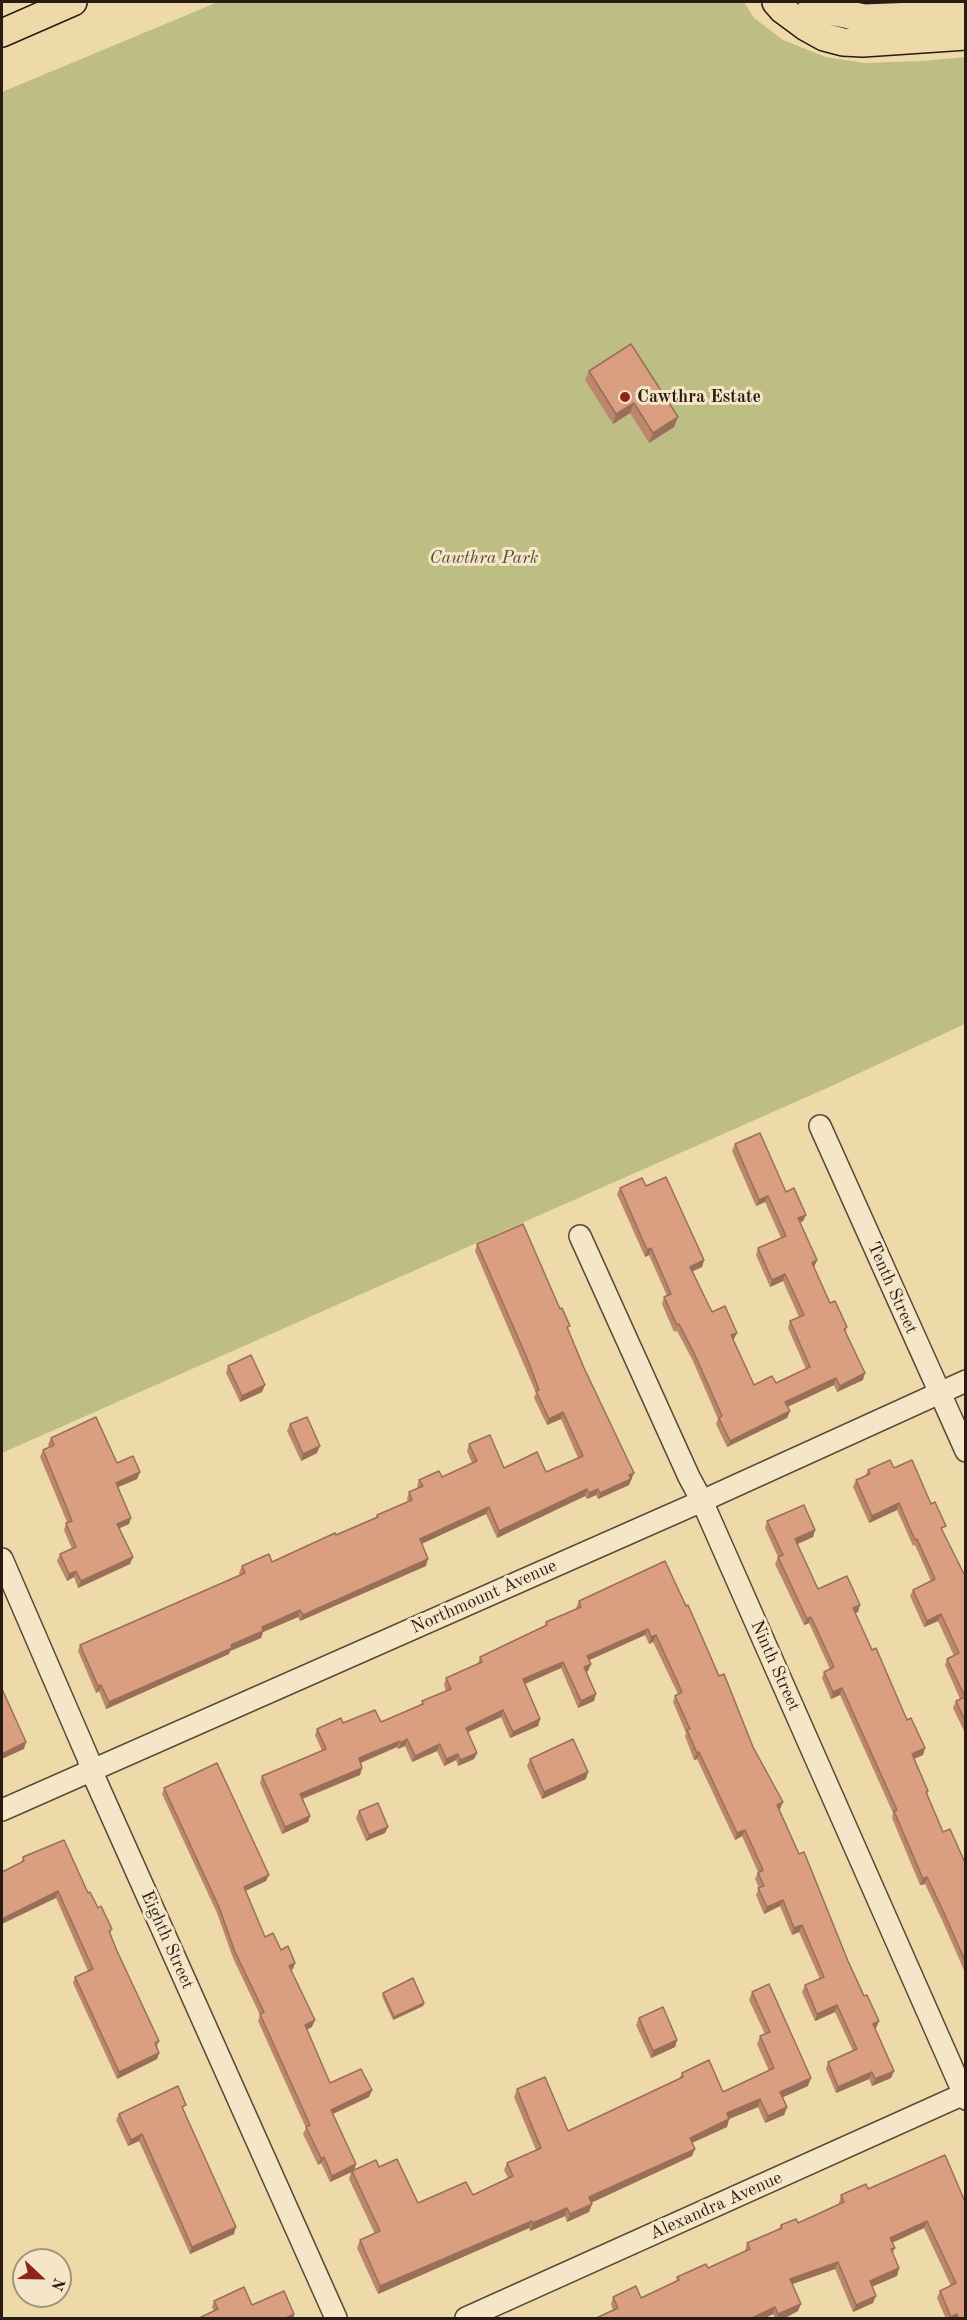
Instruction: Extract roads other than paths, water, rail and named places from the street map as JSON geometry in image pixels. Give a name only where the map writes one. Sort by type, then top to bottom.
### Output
[{"type":"main road","points":[[2,33],[73,2]]},
{"type":"main road","points":[[776,2],[806,27],[824,37],[843,42],[864,44],[966,36]]},
{"type":"main road","points":[[812,2],[831,11],[864,18],[966,14]]},
{"type":"street","name":"Tenth Street","points":[[820,1125],[966,1451]]},
{"type":"street","name":"Ninth Street","points":[[580,1236],[702,1501],[965,2095]]},
{"type":"street","name":"Northmount Avenue","points":[[2,1810],[702,1501],[966,1381]]},
{"type":"street","name":"Eighth Street","points":[[2,1559],[91,1770],[336,2319]]},
{"type":"street","name":"Alexandra Avenue","points":[[466,2319],[965,2095]]},
{"type":"place","name":"Cawthra Estate","points":[[625,397]]},
{"type":"park label","name":"Cawthra Park","points":[[484,558]]}]
